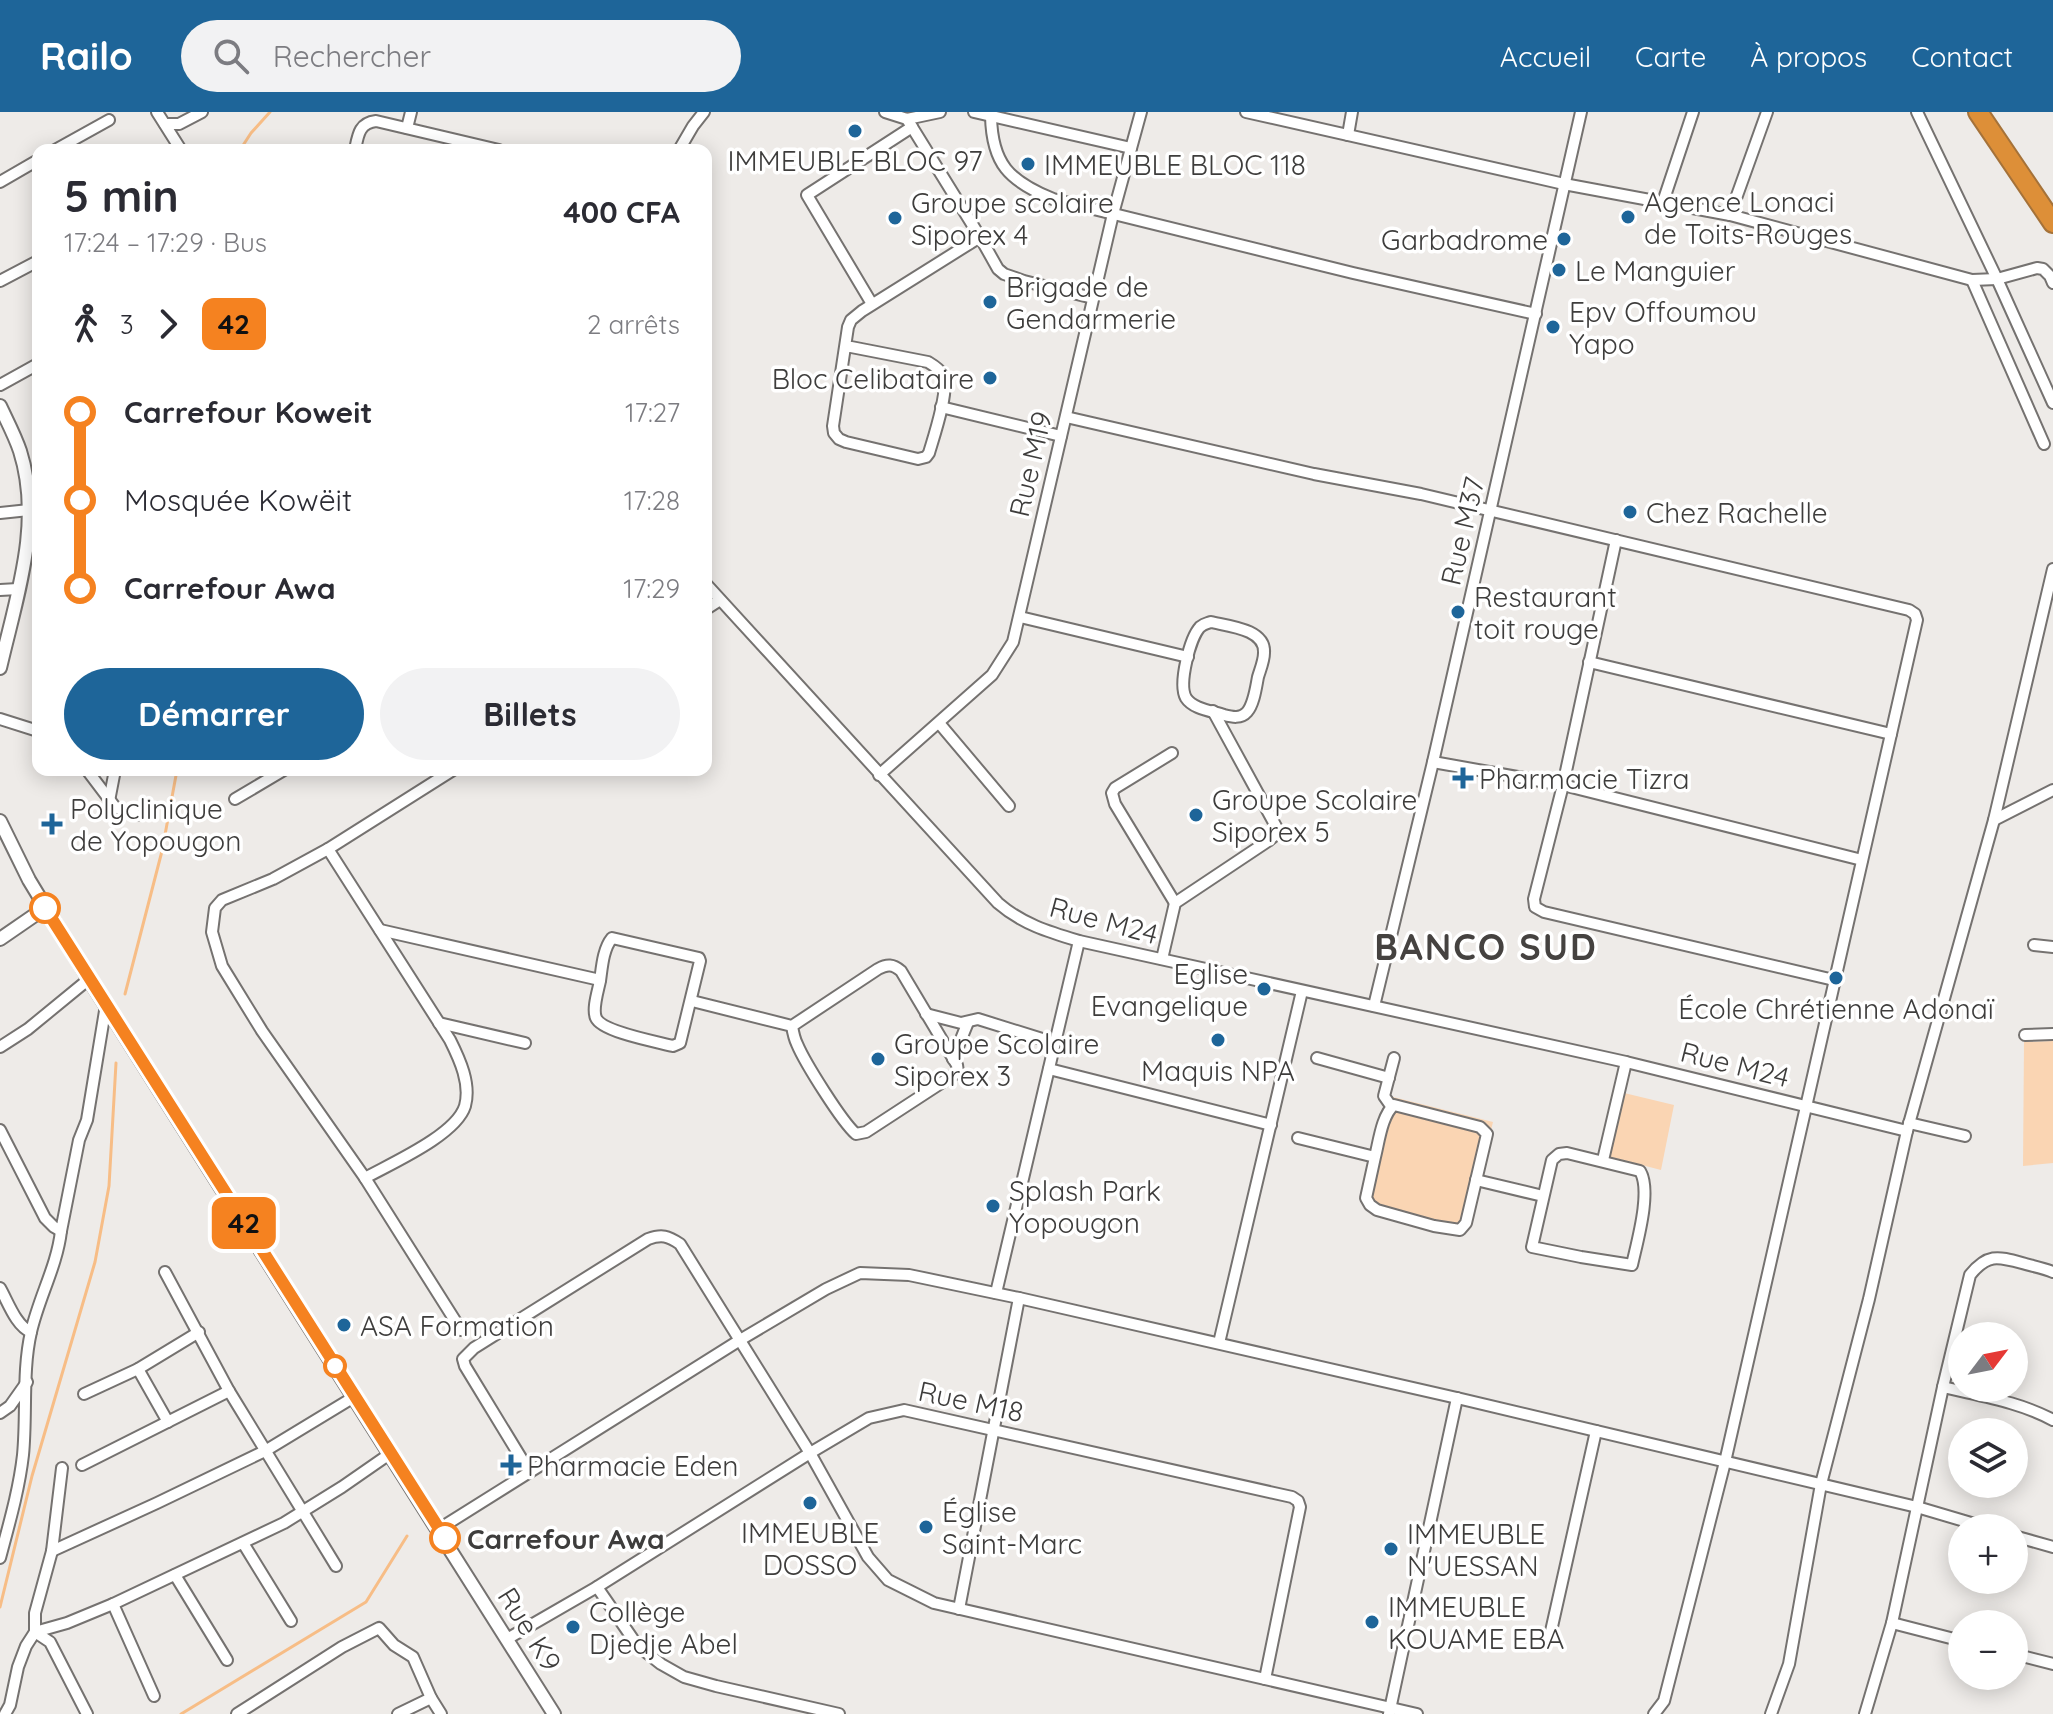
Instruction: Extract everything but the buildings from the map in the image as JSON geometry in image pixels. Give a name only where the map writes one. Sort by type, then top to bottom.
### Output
[{"type":"highway","points":[[1978,112],[2053,223]]},
{"type":"street","points":[[157,112],[177,144]]},
{"type":"street","points":[[165,124],[179,124],[202,112]]},
{"type":"street","points":[[407,128],[411,112]]},
{"type":"street","points":[[682,144],[704,112]]},
{"type":"street","points":[[885,112],[910,123],[998,269],[1024,281],[1093,298]]},
{"type":"street","points":[[872,304],[807,195],[910,123],[940,112]]},
{"type":"street","points":[[974,112],[1131,148]]},
{"type":"street","name":"Rue M19","points":[[879,775],[992,675],[1013,642],[1113,214],[1141,112]]},
{"type":"street","points":[[1348,135],[1352,112]]},
{"type":"street","name":"Rue M37","points":[[1374,1006],[1433,762],[1581,112]]},
{"type":"street","points":[[1663,202],[1693,112]]},
{"type":"street","points":[[1730,215],[1767,112]]},
{"type":"street","points":[[1917,112],[2053,403]]},
{"type":"street","points":[[1253,113],[1564,184],[1730,215],[1972,280],[1997,279],[2037,268],[2043,269],[2053,283]]},
{"type":"street","points":[[991,116],[998,160],[1010,176],[1053,199],[1353,273],[1536,314]]},
{"type":"street","points":[[66,144],[109,120]]},
{"type":"street","points":[[356,144],[358,134],[367,122],[376,121],[474,144]]},
{"type":"street","points":[[0,182],[32,163]]},
{"type":"street","points":[[846,346],[933,364],[943,375],[945,385],[941,407],[929,453],[922,459],[839,439],[834,433],[833,426],[846,346],[851,320],[980,237]]},
{"type":"street","points":[[0,281],[32,264]]},
{"type":"street","points":[[1972,280],[2044,444]]},
{"type":"street","points":[[0,385],[32,367]]},
{"type":"street","points":[[0,406],[20,450],[32,515],[0,668]]},
{"type":"street","points":[[941,407],[1061,436]]},
{"type":"street","points":[[1066,417],[1314,474],[1421,494],[1909,610],[1915,614],[1917,620],[1725,1462],[1664,1701],[1654,1714]]},
{"type":"street","points":[[0,513],[32,515]]},
{"type":"street","points":[[1616,540],[1563,785],[1534,899],[1535,907],[1544,912],[1834,980]]},
{"type":"street","points":[[1771,1714],[1792,1649],[1821,1484],[1869,1299],[1908,1127],[1994,820],[2053,569]]},
{"type":"street","points":[[0,590],[18,589]]},
{"type":"street","name":"Rue M24","points":[[712,591],[1007,911],[1029,925],[1079,941],[1626,1062],[1805,1106],[1965,1136]]},
{"type":"street","points":[[712,605],[720,600]]},
{"type":"street","points":[[1020,617],[1188,657]]},
{"type":"street","points":[[1211,622],[1250,632],[1264,646],[1264,657],[1247,713],[1232,717],[1213,711],[1194,705],[1187,700],[1183,691],[1188,657],[1200,628],[1211,622]]},
{"type":"street","points":[[1589,662],[1891,734]]},
{"type":"street","points":[[1162,959],[1175,903],[1279,832],[1213,711]]},
{"type":"street","points":[[0,719],[32,729]]},
{"type":"street","points":[[939,723],[1009,806]]},
{"type":"street","points":[[1172,753],[1115,788],[1112,793],[1115,804],[1175,903]]},
{"type":"street","points":[[1433,762],[1563,785],[1862,860]]},
{"type":"street","points":[[91,776],[109,801],[122,811],[137,815]]},
{"type":"street","points":[[109,801],[114,776]]},
{"type":"street","points":[[235,799],[274,776]]},
{"type":"street","points":[[444,776],[328,849],[273,879],[222,900],[215,908],[212,932],[222,966],[262,1031],[365,1178],[461,1330]]},
{"type":"street","points":[[1994,820],[2053,790]]},
{"type":"street","name":"Rue K9","points":[[0,821],[45,908],[89,979],[554,1714]]},
{"type":"street","points":[[328,849],[439,1023],[459,1057],[465,1076],[465,1107],[449,1128],[365,1178]]},
{"type":"street","points":[[0,939],[45,908]]},
{"type":"street","points":[[380,930],[600,980]]},
{"type":"street","points":[[612,938],[699,958],[692,1001],[680,1043],[673,1046],[600,1025],[594,1014],[600,980],[608,943],[612,938]]},
{"type":"street","points":[[996,1293],[1079,941]]},
{"type":"street","points":[[2034,945],[2053,947]]},
{"type":"street","points":[[692,1001],[792,1026],[890,965],[901,971],[958,1068],[955,1074],[866,1132],[856,1134],[837,1110],[797,1045],[792,1026]]},
{"type":"street","points":[[0,1047],[28,1029],[89,979]]},
{"type":"street","points":[[1219,1343],[1302,991]]},
{"type":"street","points":[[0,1558],[17,1495],[31,1332],[58,1253],[79,1140],[87,1120],[106,1005]]},
{"type":"street","points":[[926,1014],[961,1023],[978,1019],[1055,1043]]},
{"type":"street","points":[[953,1059],[968,1022]]},
{"type":"street","points":[[439,1023],[525,1043]]},
{"type":"street","points":[[2025,1035],[2053,1034]]},
{"type":"street","points":[[1317,1058],[1389,1078]]},
{"type":"street","points":[[1391,1106],[1366,1198],[1370,1205],[1377,1210],[1434,1226],[1463,1229],[1487,1134],[1480,1127],[1391,1106],[1384,1099],[1394,1058]]},
{"type":"street","points":[[1603,1160],[1626,1062]]},
{"type":"street","points":[[1049,1069],[1271,1125]]},
{"type":"street","points":[[0,1130],[45,1218],[61,1231]]},
{"type":"street","points":[[1298,1138],[1375,1157]]},
{"type":"street","points":[[1559,1154],[1603,1160],[1640,1171],[1645,1178],[1644,1205],[1632,1265],[1533,1248],[1543,1196],[1552,1160],[1559,1154]]},
{"type":"street","points":[[1476,1180],[1543,1196]]},
{"type":"street","points":[[529,1471],[463,1359],[474,1348],[648,1239],[669,1236],[680,1244],[810,1453],[868,1557],[888,1580],[934,1603],[1417,1714]]},
{"type":"street","points":[[1865,1714],[1892,1623],[1970,1275],[1980,1263],[1994,1257],[2052,1269]]},
{"type":"street","points":[[165,1272],[229,1391],[336,1566]]},
{"type":"street","points":[[439,1529],[740,1340],[826,1289],[860,1273],[909,1275],[1019,1298],[1457,1398],[1948,1516]]},
{"type":"street","points":[[0,1288],[19,1323],[31,1332]]},
{"type":"street","points":[[959,1609],[1019,1298]]},
{"type":"street","points":[[84,1394],[138,1369],[199,1332]]},
{"type":"street","points":[[138,1369],[168,1422]]},
{"type":"street","points":[[0,1413],[10,1406],[27,1382]]},
{"type":"street","points":[[1943,1387],[2021,1406],[2053,1420]]},
{"type":"street","points":[[82,1465],[229,1391]]},
{"type":"street","points":[[52,1551],[265,1451],[354,1397]]},
{"type":"street","points":[[1390,1710],[1457,1398]]},
{"type":"street","name":"Rue M18","points":[[507,1639],[597,1587],[869,1418],[904,1410],[1292,1497],[1298,1501],[1300,1507],[1265,1679]]},
{"type":"street","points":[[1549,1640],[1596,1431]]},
{"type":"street","points":[[35,1632],[113,1604],[284,1523],[391,1453]]},
{"type":"street","points":[[5,1714],[10,1705],[18,1667],[35,1632],[35,1613],[52,1551],[62,1468]]},
{"type":"street","points":[[2028,1540],[2053,1547]]},
{"type":"street","points":[[243,1543],[291,1621]]},
{"type":"street","points":[[175,1575],[227,1660]]},
{"type":"street","points":[[597,1587],[637,1645],[684,1677],[839,1714]]},
{"type":"street","points":[[113,1604],[154,1696]]},
{"type":"street","points":[[1892,1623],[1948,1637]]},
{"type":"street","points":[[237,1714],[342,1647],[379,1628],[394,1645],[413,1657],[441,1714]]},
{"type":"street","points":[[35,1632],[50,1642],[87,1714]]},
{"type":"street","points":[[2028,1658],[2053,1664]]},
{"type":"street","points":[[398,1714],[431,1698]]},
{"type":"shaded area","points":[[2053,1041],[2053,1163],[2023,1166],[2024,1042]]},
{"type":"shaded area","points":[[1620,1092],[1674,1105],[1661,1170],[1607,1156]]},
{"type":"shaded area","points":[[1389,1096],[1493,1122],[1467,1227],[1362,1202]]},
{"type":"waterway","points":[[244,144],[270,112]]},
{"type":"waterway","points":[[125,994],[162,851],[176,776]]},
{"type":"waterway","points":[[0,1607],[32,1476],[95,1262],[109,1186],[116,1063]]},
{"type":"waterway","points":[[181,1714],[366,1602],[407,1536]]},
{"type":"bus line","name":"42","points":[[45,908],[445,1538]]},
{"type":"place","name":"IMMEUBLE BLOC 97","points":[[855,131]]},
{"type":"place","name":"IMMEUBLE BLOC 118","points":[[1028,164]]},
{"type":"place","name":"Agence Lonaci de Toits-Rouges","points":[[1628,217]]},
{"type":"place","name":"Groupe scolaire Siporex 4","points":[[895,218]]},
{"type":"place","name":"Garbadrome","points":[[1564,239]]},
{"type":"place","name":"Le Manguier","points":[[1559,270]]},
{"type":"place","name":"Brigade de Gendarmerie","points":[[990,302]]},
{"type":"place","name":"Epv Offoumou Yapo","points":[[1553,327]]},
{"type":"place","name":"Bloc Celibataire","points":[[990,378]]},
{"type":"place","name":"Chez Rachelle","points":[[1630,512]]},
{"type":"place","name":"Restaurant toit rouge","points":[[1458,612]]},
{"type":"place","name":"Pharmacie Tizra","points":[[1463,778]]},
{"type":"place","name":"Groupe Scolaire Siporex 5","points":[[1196,815]]},
{"type":"place","name":"Polyclinique de Yopougon","points":[[52,824]]},
{"type":"place","name":"École Chrétienne Adonaï","points":[[1836,978]]},
{"type":"place","name":"Eglise Evangelique","points":[[1264,989]]},
{"type":"place","name":"Maquis NPA","points":[[1218,1040]]},
{"type":"place","name":"Groupe Scolaire Siporex 3","points":[[878,1059]]},
{"type":"place","name":"Splash Park Yopougon","points":[[993,1206]]},
{"type":"place","name":"ASA Formation","points":[[344,1325]]},
{"type":"place","name":"Pharmacie Eden","points":[[511,1465]]},
{"type":"place","name":"IMMEUBLE DOSSO","points":[[810,1503]]},
{"type":"place","name":"Église Saint-Marc","points":[[926,1527]]},
{"type":"place","name":"Carrefour Awa","points":[[445,1538]]},
{"type":"place","name":"IMMEUBLE N'UESSAN","points":[[1391,1549]]},
{"type":"place","name":"IMMEUBLE KOUAME EBA","points":[[1372,1622]]},
{"type":"place","name":"Collège Djedje Abel","points":[[573,1627]]},
{"type":"district","name":"BANCO SUD","points":[[1486,946]]}]
